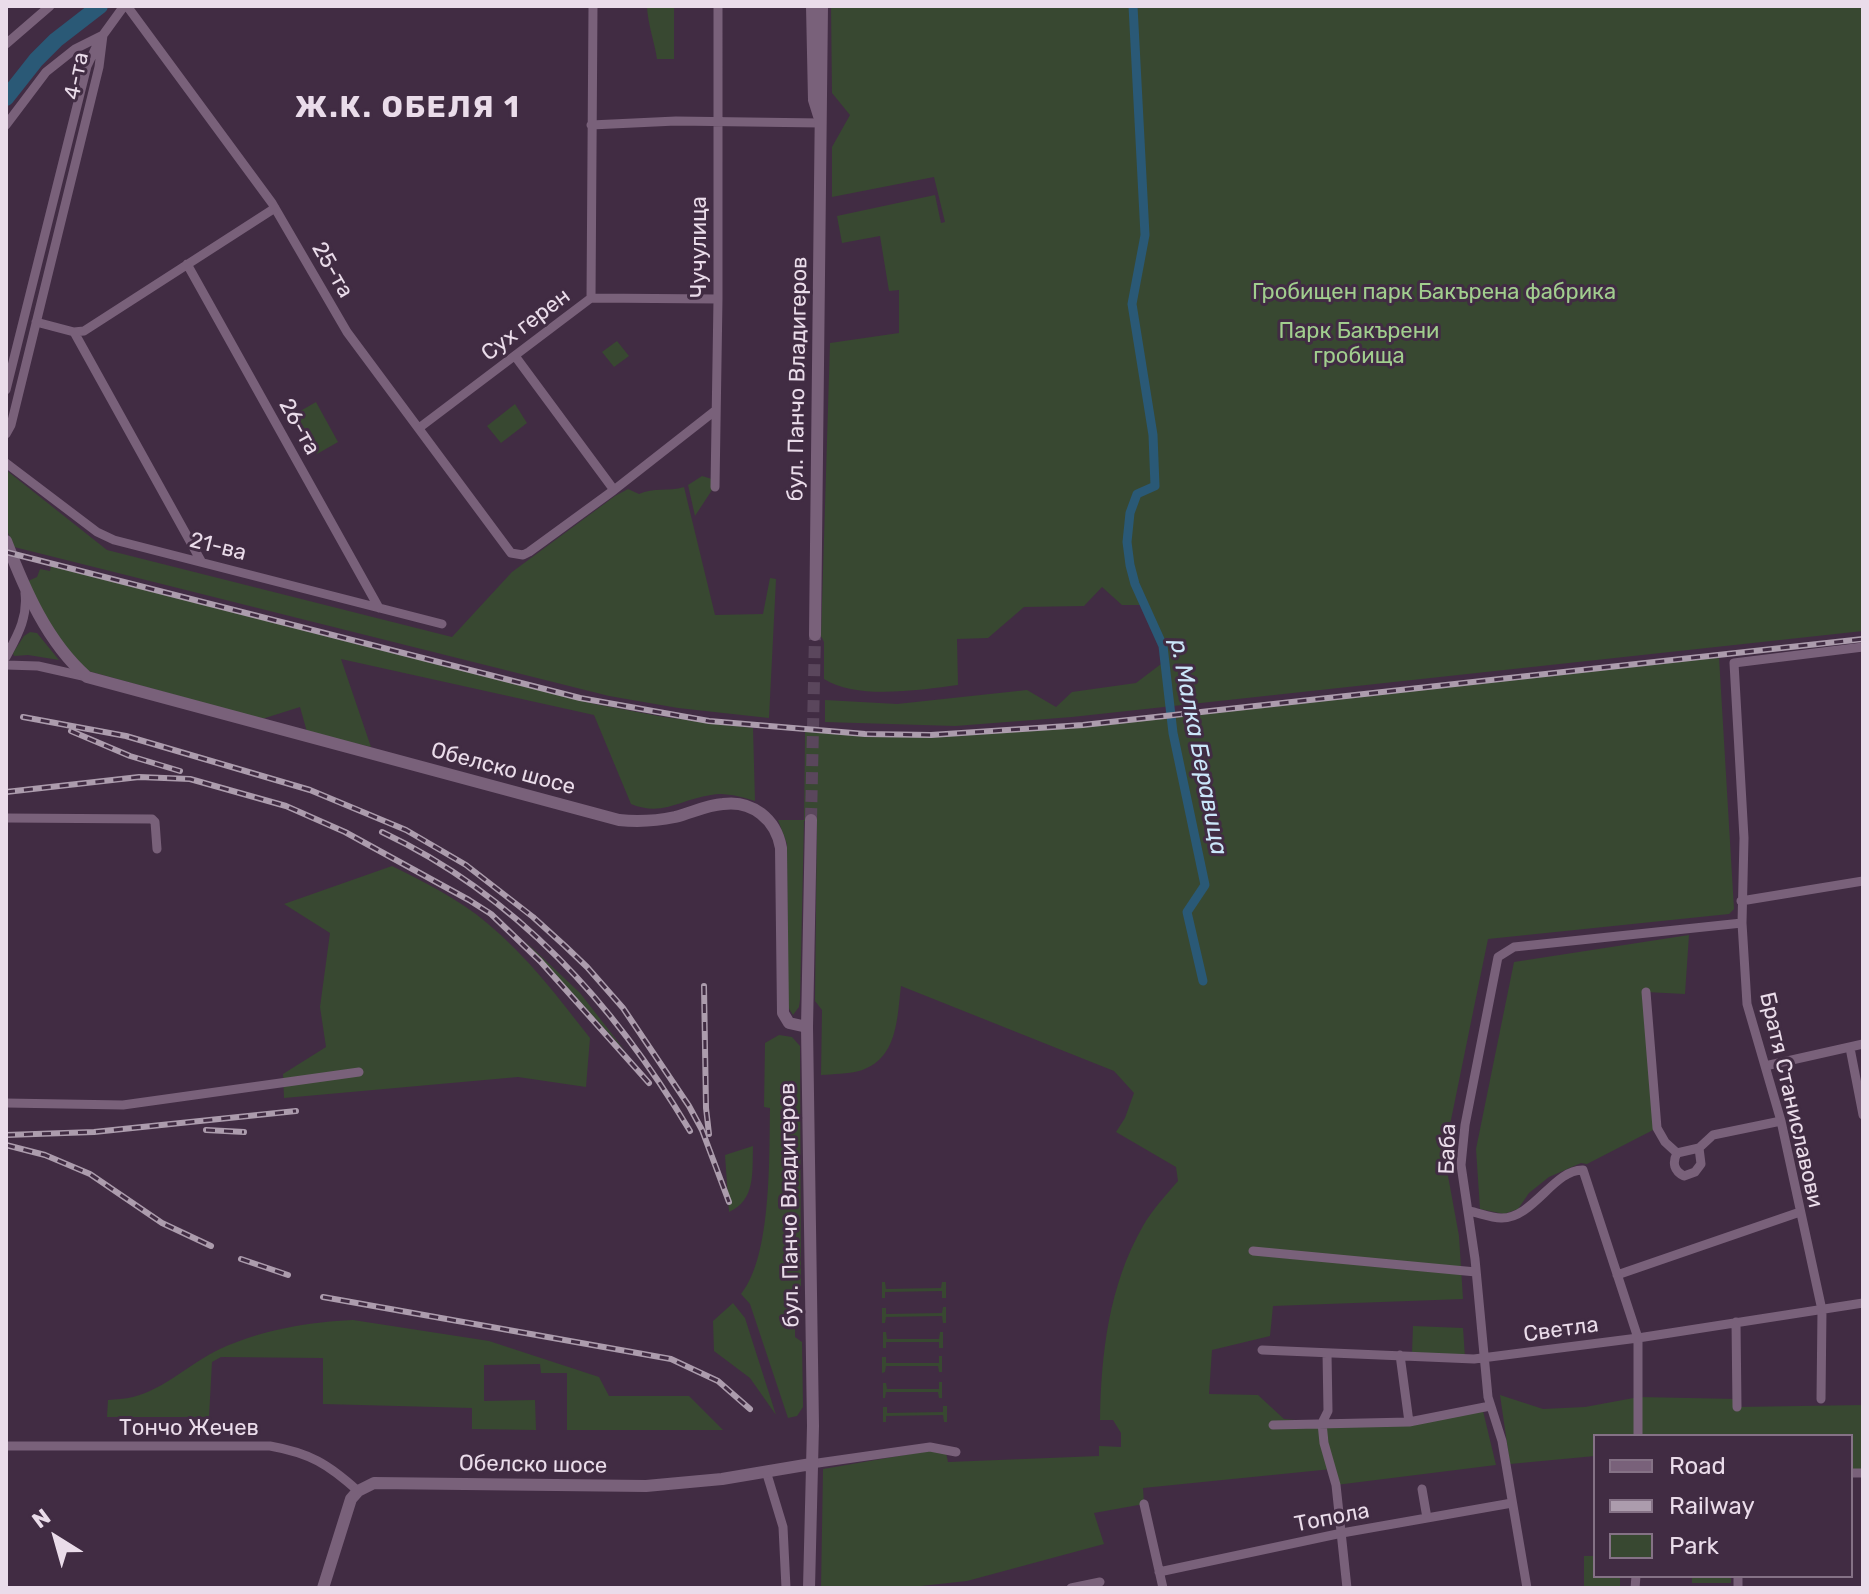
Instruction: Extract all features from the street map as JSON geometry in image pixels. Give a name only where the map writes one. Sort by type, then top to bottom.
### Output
[{"type":"street","points":[[6,44],[50,6]]},
{"type":"street","points":[[6,125],[46,72],[75,49],[103,35],[126,6]]},
{"type":"street","name":"25-та","points":[[126,6],[275,208],[347,332],[508,551],[518,555],[529,552],[614,490]]},
{"type":"street","points":[[591,298],[593,6]]},
{"type":"street","name":"Чучулица","points":[[715,487],[718,6]]},
{"type":"street","name":"бул. Панчо Владигеров","points":[[812,6],[814,100],[821,123]]},
{"type":"street","name":"бул. Панчо Владигеров","points":[[815,635],[822,6]]},
{"type":"street","name":"4-та","points":[[6,434],[11,425],[99,67],[103,35]]},
{"type":"street","name":"4-та","points":[[6,390],[87,66],[103,35]]},
{"type":"street","points":[[591,125],[718,121],[821,123]]},
{"type":"street","points":[[36,322],[74,332],[84,331],[275,208]]},
{"type":"street","name":"26-та","points":[[187,264],[379,608]]},
{"type":"street","name":"Сух герен","points":[[419,428],[591,298],[718,299]]},
{"type":"street","points":[[74,332],[201,561]]},
{"type":"street","points":[[515,356],[614,490],[716,410]]},
{"type":"street","name":"21-ва","points":[[6,463],[105,536],[442,624]]},
{"type":"street","points":[[6,541],[41,619],[74,666],[87,677]]},
{"type":"street","points":[[6,657],[23,625],[27,608],[25,587]]},
{"type":"street","name":"Братя Станиславови","points":[[1821,1399],[1822,1310],[1781,1121],[1747,1004],[1741,901],[1744,838],[1734,663],[1863,647]]},
{"type":"street","name":"Обелско шосе","points":[[6,665],[38,666],[87,677],[619,820],[652,821],[721,804],[744,805],[758,811],[774,827],[781,848],[783,1013],[789,1023],[807,1027]]},
{"type":"street","points":[[6,818],[152,819],[155,822],[157,849]]},
{"type":"street","name":"бул. Панчо Владигеров","points":[[809,1588],[811,1464],[807,1027],[811,820]]},
{"type":"street","points":[[1741,901],[1863,881]]},
{"type":"street","name":"Баба","points":[[1527,1588],[1502,1441],[1490,1406],[1469,1211],[1461,1165],[1462,1142],[1498,957],[1514,947],[1742,923]]},
{"type":"street","points":[[1646,992],[1657,1128],[1665,1142],[1677,1153]]},
{"type":"street","points":[[1765,1066],[1863,1044]]},
{"type":"street","points":[[1850,1048],[1863,1115]]},
{"type":"street","points":[[6,1103],[123,1105],[359,1072]]},
{"type":"street","points":[[1699,1148],[1701,1164],[1690,1175],[1684,1176],[1676,1170],[1674,1158],[1677,1153],[1699,1148],[1713,1135],[1781,1121]]},
{"type":"street","points":[[1469,1211],[1500,1218],[1512,1217],[1578,1169],[1583,1170],[1638,1338],[1638,1434]]},
{"type":"street","points":[[1617,1275],[1800,1212]]},
{"type":"street","points":[[1253,1251],[1476,1272]]},
{"type":"street","name":"Светла","points":[[1262,1350],[1486,1358],[1863,1303]]},
{"type":"street","points":[[1736,1322],[1737,1407]]},
{"type":"street","points":[[1327,1353],[1328,1411],[1322,1423],[1324,1443],[1336,1485],[1347,1588]]},
{"type":"street","points":[[1400,1355],[1409,1422]]},
{"type":"street","points":[[1273,1425],[1409,1422],[1490,1406]]},
{"type":"street","name":"Тончо Жечев","points":[[6,1446],[270,1446],[314,1457],[358,1491]]},
{"type":"street","points":[[811,1464],[930,1447],[956,1452]]},
{"type":"street","name":"Обелско шосе","points":[[358,1491],[382,1482],[646,1486],[722,1479],[811,1464]]},
{"type":"street","points":[[766,1471],[783,1527],[786,1588]]},
{"type":"street","points":[[1422,1489],[1427,1518]]},
{"type":"street","points":[[323,1588],[351,1499],[358,1491]]},
{"type":"street","name":"Топола","points":[[1159,1572],[1342,1533],[1512,1503]]},
{"type":"street","points":[[1144,1504],[1163,1588]]},
{"type":"street","points":[[1071,1588],[1100,1582]]},
{"type":"green space","name":"Парк Бакърени гробища","points":[[831,6],[1863,6],[1863,631],[1072,717],[955,726],[825,722],[825,700],[897,704],[1027,690],[1056,707],[1072,692],[1136,683],[1161,664],[1159,644],[1141,605],[1122,605],[1102,587],[1084,606],[1024,607],[988,638],[957,639],[958,685],[889,692],[853,690],[824,679],[824,642],[821,636],[830,343],[899,333],[899,290],[889,291],[880,236],[842,243],[837,216],[935,195],[941,223],[945,222],[934,177],[832,197],[832,147],[850,115],[832,93]]},
{"type":"green space","points":[[647,7],[674,8],[674,59],[657,59]]},
{"type":"green space","points":[[617,341],[629,356],[614,367],[602,352]]},
{"type":"green space","points":[[316,402],[338,442],[317,454],[295,414]]},
{"type":"green space","points":[[515,404],[527,423],[501,443],[487,426]]},
{"type":"green space","points":[[6,470],[107,550],[452,637],[512,572],[615,496],[628,489],[639,494],[684,487],[715,615],[763,614],[770,578],[776,579],[769,718],[678,708],[609,696],[14,547],[6,528]]},
{"type":"green space","points":[[702,476],[712,479],[712,490],[695,516],[688,485]]},
{"type":"green space","points":[[51,566],[595,704],[664,717],[753,728],[755,801],[716,794],[662,808],[642,808],[631,804],[594,715],[341,659],[371,747],[307,732],[300,707],[262,719],[88,671],[52,630],[28,581],[37,577],[40,569],[50,571]]},
{"type":"green space","points":[[30,632],[37,633],[59,660],[14,656],[24,636]]},
{"type":"green space","points":[[1719,657],[1734,909],[1729,914],[1488,939],[1444,1154],[1459,1236],[1463,1299],[1273,1306],[1270,1336],[1212,1350],[1209,1394],[1258,1395],[1284,1419],[1362,1424],[1483,1411],[1496,1465],[1336,1485],[1332,1469],[1143,1488],[1144,1504],[1094,1513],[1104,1544],[967,1581],[920,1588],[821,1588],[823,1469],[945,1448],[948,1462],[1099,1456],[1099,1446],[1121,1447],[1121,1433],[1113,1420],[1100,1420],[1102,1370],[1109,1320],[1131,1249],[1151,1214],[1178,1181],[1176,1167],[1116,1132],[1134,1093],[1114,1071],[901,986],[893,1036],[881,1058],[859,1071],[821,1075],[822,1010],[815,1001],[817,821],[804,821],[800,1000],[793,1015],[788,1007],[787,844],[778,820],[804,820],[805,732],[931,737],[1074,728]]},
{"type":"green space","points":[[392,866],[476,914],[542,978],[590,1038],[586,1087],[518,1077],[284,1098],[283,1074],[326,1047],[320,1007],[330,933],[284,904]]},
{"type":"green space","points":[[1689,935],[1685,994],[1646,992],[1657,1128],[1587,1164],[1581,1163],[1549,1177],[1529,1193],[1518,1209],[1504,1214],[1480,1209],[1476,1149],[1514,962]]},
{"type":"green space","points":[[525,941],[580,993],[626,1052]]},
{"type":"green space","points":[[779,1035],[792,1037],[800,1046],[801,1286],[795,1290],[795,1337],[802,1342],[803,1407],[797,1416],[788,1418],[750,1304],[741,1294],[751,1277],[764,1231],[769,1178],[770,1108],[764,1107],[765,1043]]},
{"type":"green space","points":[[753,1146],[748,1193],[738,1207],[729,1212],[725,1155]]},
{"type":"green space","points":[[882,1282],[885,1282],[886,1289],[941,1288],[942,1282],[946,1282],[946,1298],[942,1298],[942,1291],[885,1292],[885,1298],[882,1298]]},
{"type":"green space","points":[[733,1303],[745,1318],[776,1415],[750,1378],[714,1351],[713,1321]]},
{"type":"green space","points":[[943,1307],[946,1307],[946,1323],[943,1323],[942,1316],[886,1317],[885,1323],[882,1323],[882,1308],[886,1308],[886,1314],[942,1313]]},
{"type":"green space","points":[[353,1320],[489,1341],[599,1377],[609,1396],[689,1396],[723,1430],[567,1430],[567,1373],[541,1373],[540,1364],[484,1365],[484,1401],[535,1400],[536,1430],[472,1429],[472,1408],[323,1404],[323,1358],[221,1357],[212,1362],[209,1417],[107,1417],[108,1400],[145,1393],[236,1342],[285,1328]]},
{"type":"green space","points":[[1413,1326],[1463,1328],[1465,1357],[1412,1353]]},
{"type":"green space","points":[[883,1332],[886,1332],[887,1339],[939,1339],[940,1332],[943,1332],[943,1348],[939,1348],[939,1342],[886,1342],[886,1348],[883,1348]]},
{"type":"green space","points":[[939,1356],[942,1356],[942,1372],[939,1372],[938,1366],[886,1366],[882,1373],[882,1357],[886,1357],[886,1363],[939,1363]]},
{"type":"green space","points":[[939,1382],[942,1382],[942,1398],[939,1398],[938,1392],[886,1392],[883,1398],[883,1383],[886,1383],[887,1389],[939,1389]]},
{"type":"green space","points":[[1500,1395],[1543,1409],[1585,1407],[1639,1397],[1737,1399],[1737,1407],[1863,1405],[1863,1473],[1853,1473],[1853,1434],[1593,1434],[1593,1456],[1510,1464]]},
{"type":"green space","points":[[943,1406],[947,1406],[947,1422],[944,1422],[943,1415],[886,1416],[886,1422],[883,1422],[883,1407],[887,1407],[887,1413],[943,1412]]},
{"type":"green space","points":[[1584,1556],[1593,1556],[1593,1578],[1620,1578],[1620,1588],[1584,1588]]},
{"type":"green space","points":[[1692,1578],[1731,1578],[1731,1583],[1692,1583]]},
{"type":"waterway","points":[[6,98],[56,40],[100,6]]},
{"type":"waterway","name":"р. Малка Беравица","points":[[1133,6],[1145,235],[1132,304],[1153,435],[1155,486],[1137,494],[1130,513],[1127,542],[1135,584],[1163,646],[1173,733],[1205,885],[1187,912],[1203,981]]},
{"type":"tunnel","points":[[811,820],[815,635]]},
{"type":"railway","points":[[6,552],[580,698],[709,721],[865,734],[931,735],[1083,725],[1863,639]]},
{"type":"railway","points":[[23,717],[126,736],[310,790],[406,830],[466,865],[565,946],[623,1008],[689,1106],[702,1130],[729,1202]]},
{"type":"railway","points":[[71,731],[130,756],[180,771]]},
{"type":"railway","points":[[6,792],[139,777],[190,779],[286,806],[345,832],[491,914],[540,961],[649,1083]]},
{"type":"railway","points":[[382,832],[431,858],[476,888],[519,921],[558,958],[595,997],[629,1040],[690,1131]]},
{"type":"railway","points":[[704,986],[709,1134]]},
{"type":"railway","points":[[6,1135],[94,1132],[296,1111]]},
{"type":"railway","points":[[206,1130],[244,1132]]},
{"type":"railway","points":[[6,1145],[45,1155],[90,1174],[162,1223],[211,1246]]},
{"type":"railway","points":[[241,1259],[288,1275]]},
{"type":"railway","points":[[323,1297],[671,1359],[718,1381],[750,1409]]},
{"type":"district","name":"Ж.К. ОБЕЛЯ 1","points":[[408,108]]},
{"type":"park label","name":"Гробищен парк Бакърена фабрика","points":[[1434,293]]}]
